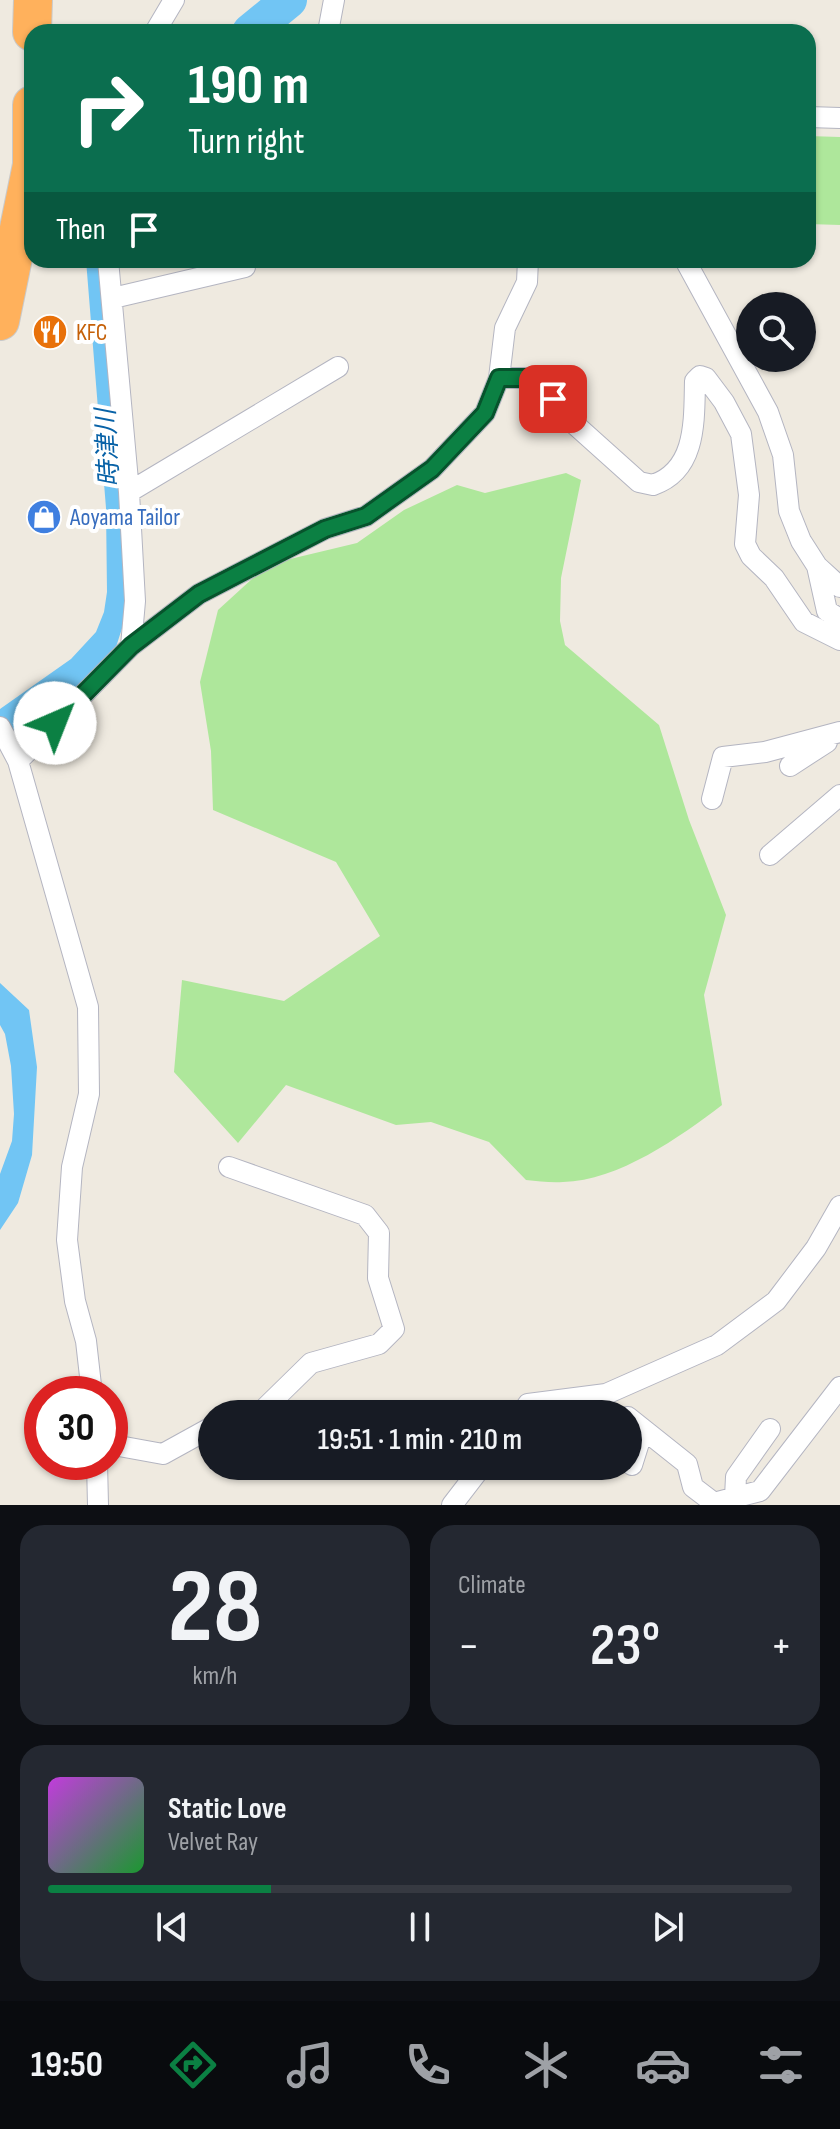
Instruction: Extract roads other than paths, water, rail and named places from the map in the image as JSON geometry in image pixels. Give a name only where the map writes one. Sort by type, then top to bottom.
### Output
[{"type":"highway","points":[[32,24],[33,0]]},
{"type":"highway","points":[[0,321],[24,204]]},
{"type":"street","points":[[160,24],[174,0]]},
{"type":"street","points":[[330,24],[334,0]]},
{"type":"street","points":[[816,117],[840,118]]},
{"type":"street","points":[[109,268],[129,492],[135,601],[131,646]]},
{"type":"street","points":[[113,298],[241,268]]},
{"type":"street","points":[[18,761],[131,646],[199,594],[325,529],[366,516],[432,469],[485,413],[499,378],[505,328],[527,282],[528,268]]},
{"type":"street","points":[[689,268],[768,412],[783,455],[789,511],[801,541],[817,566],[840,587]]},
{"type":"street","points":[[129,492],[338,367]]},
{"type":"street","points":[[499,378],[534,378],[571,421],[639,482],[653,485],[675,474],[683,461],[694,418],[695,381],[700,376],[706,378],[724,402],[741,434],[749,495],[745,544],[751,556],[774,578],[804,622],[840,640]]},
{"type":"street","points":[[817,566],[827,611],[840,619]]},
{"type":"street","points":[[0,727],[18,761],[88,1007],[89,1094],[72,1167],[67,1240],[90,1376]]},
{"type":"street","points":[[712,799],[718,752],[765,752],[840,732]]},
{"type":"street","points":[[790,766],[840,732]]},
{"type":"street","points":[[770,855],[840,795]]},
{"type":"street","points":[[229,1167],[365,1215],[379,1233],[378,1278],[394,1329],[379,1344],[311,1363],[273,1400]]},
{"type":"street","points":[[559,1400],[606,1394],[717,1345],[776,1301],[816,1248],[840,1206]]},
{"type":"street","points":[[642,1428],[687,1464],[693,1487],[714,1503],[760,1491],[840,1387]]},
{"type":"street","points":[[606,1394],[612,1400]]},
{"type":"street","points":[[816,1420],[840,1412]]},
{"type":"street","points":[[735,1497],[736,1477],[770,1429]]},
{"type":"street","points":[[128,1448],[163,1454],[198,1435]]},
{"type":"street","points":[[97,1480],[98,1505]]},
{"type":"street","points":[[452,1505],[471,1480]]},
{"type":"water","name":"時津川","points":[[87,268],[104,268],[122,509],[125,619],[116,647],[102,668],[0,741],[0,709],[71,659],[96,632],[104,612],[107,592],[106,508]]},
{"type":"water","points":[[0,983],[29,1010],[37,1067],[32,1155],[18,1203],[0,1230],[0,1174],[12,1141],[14,1114],[11,1066],[5,1034],[0,1025]]},
{"type":"waterway","name":"時津川","points":[[260,24],[289,0]]},
{"type":"place","name":"KFC","points":[[50,332]]},
{"type":"place","name":"Aoyama Tailor","points":[[44,517]]}]
